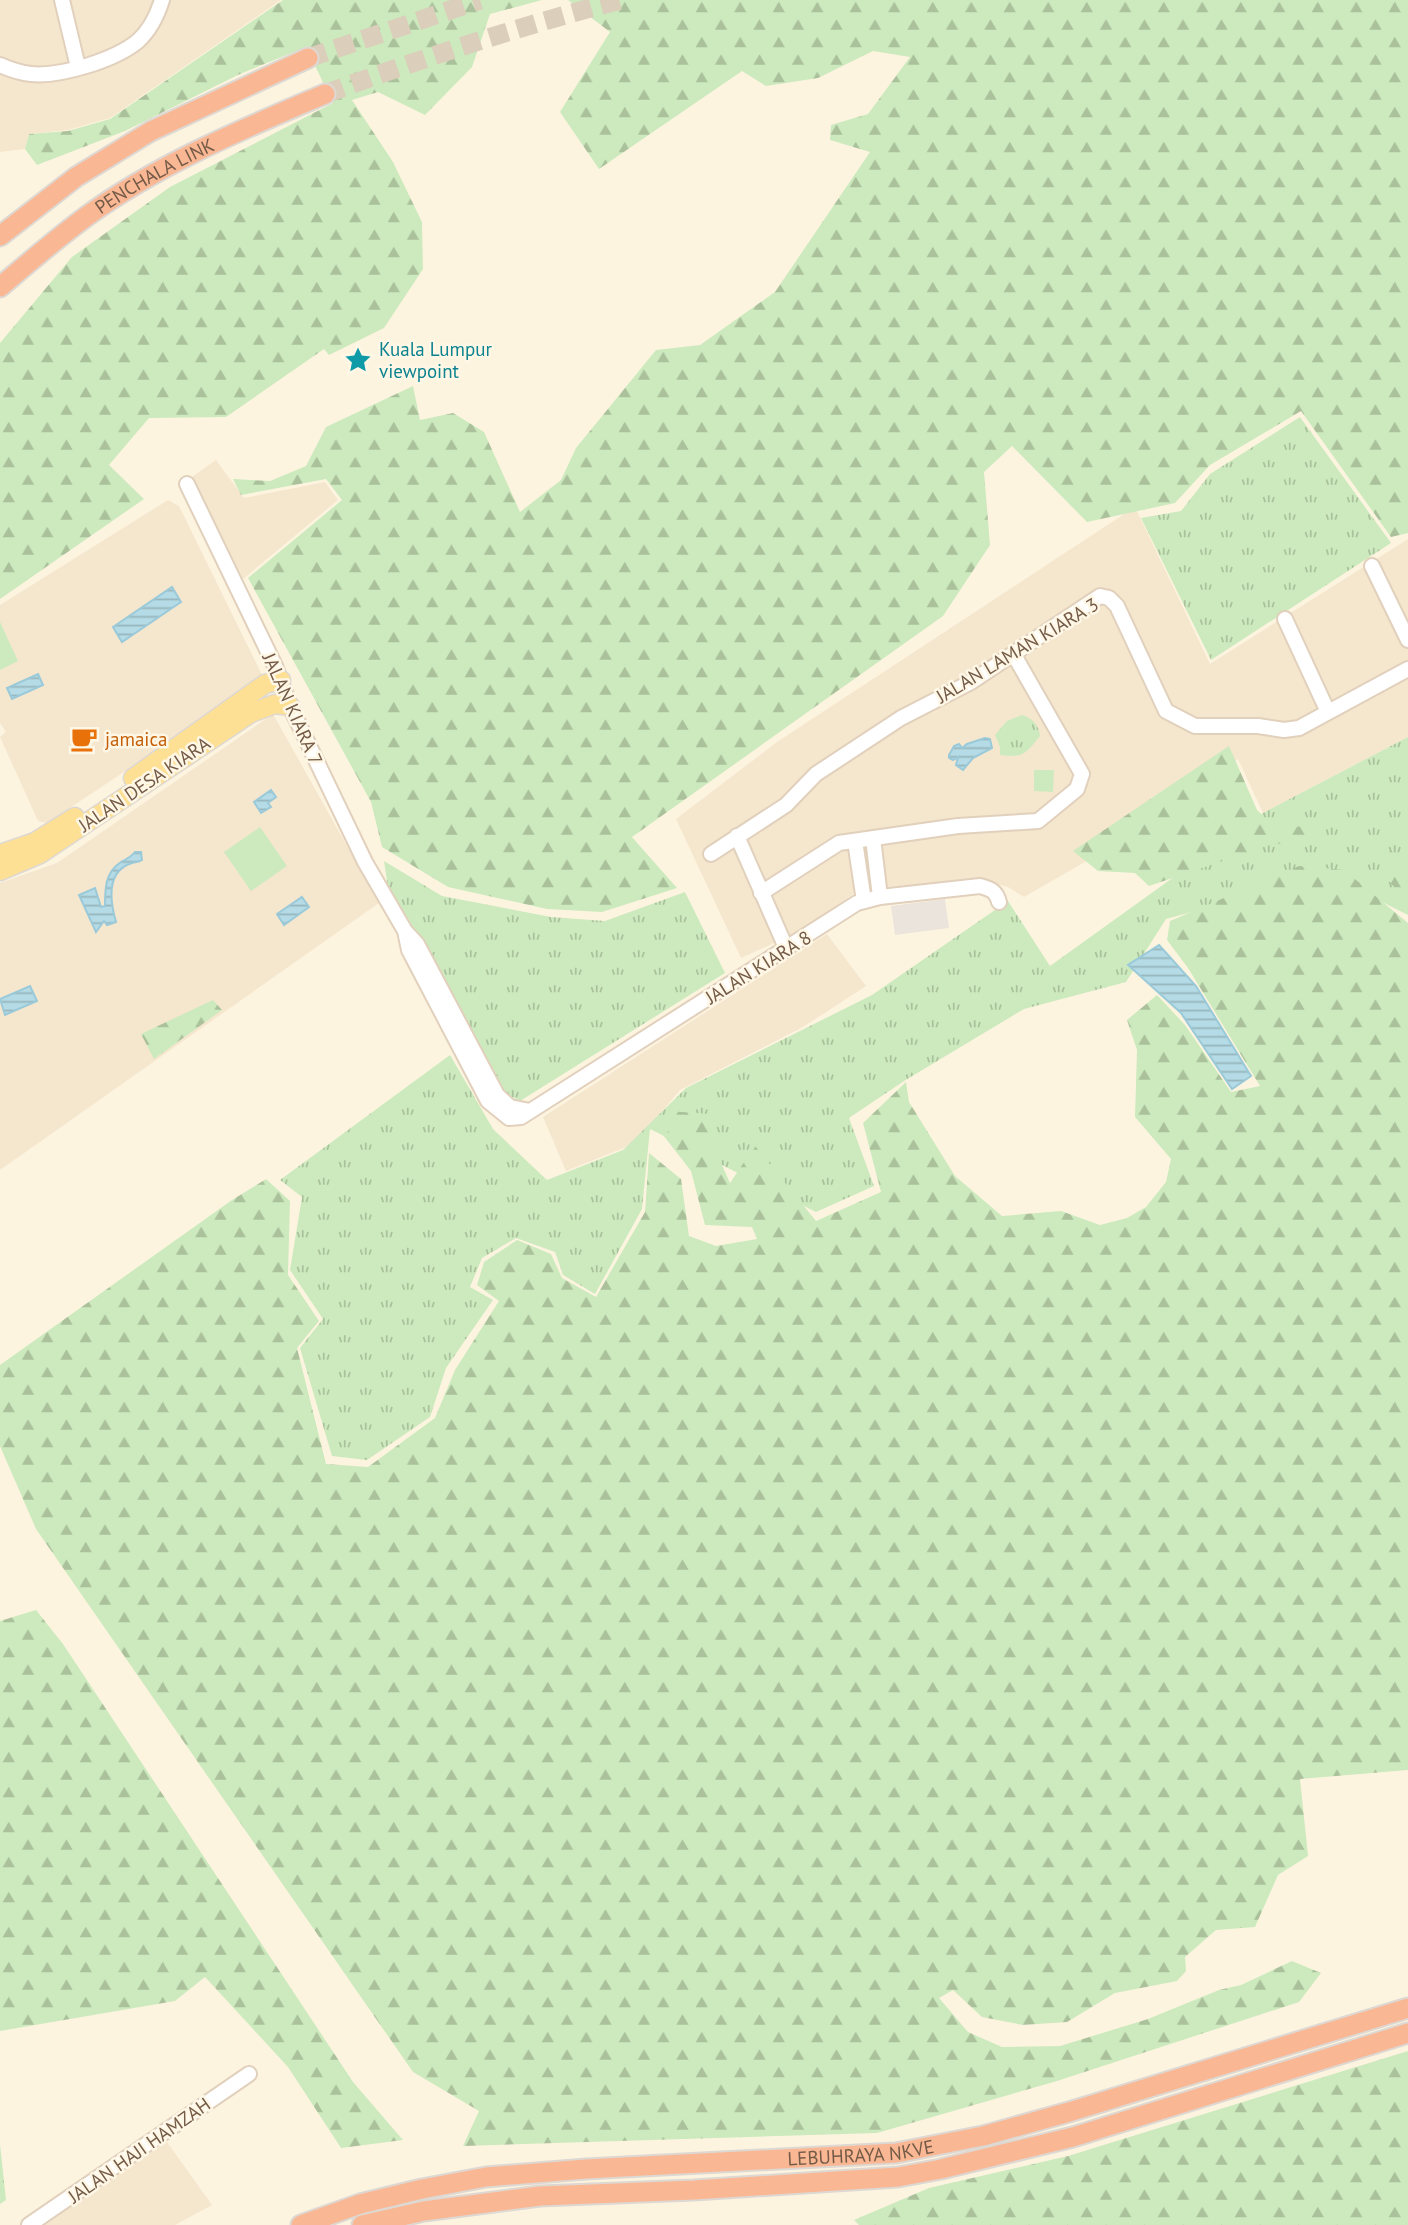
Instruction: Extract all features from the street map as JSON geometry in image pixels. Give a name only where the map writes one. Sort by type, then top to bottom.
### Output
[{"type":"highway","name":"PENCHALA LINK","points":[[0,236],[76,177],[151,131],[308,58]]},
{"type":"highway","name":"PENCHALA LINK","points":[[0,287],[88,215],[156,173],[229,134],[325,94]]},
{"type":"highway","name":"LEBUHRAYA NKVE","points":[[301,2225],[360,2204],[486,2177],[586,2169],[896,2153],[939,2146],[1069,2112],[1408,2008]]},
{"type":"highway","name":"LEBUHRAYA NKVE","points":[[362,2225],[424,2211],[540,2196],[694,2190],[898,2177],[1073,2137],[1408,2033]]},
{"type":"main road","name":"JALAN DESA KIARA","points":[[0,854],[35,842],[109,795],[265,684],[282,680]]},
{"type":"main road","name":"JALAN DESA KIARA","points":[[0,871],[40,854],[251,713],[275,704],[290,706]]},
{"type":"street","points":[[62,0],[78,67]]},
{"type":"street","points":[[0,65],[31,74],[55,73],[117,55],[138,41],[153,23],[162,0]]},
{"type":"street","name":"JALAN KIARA 7","points":[[187,484],[282,680],[290,706],[365,862],[405,931]]},
{"type":"street","points":[[1372,566],[1408,640]]},
{"type":"street","name":"JALAN LAMAN KIARA 3","points":[[710,854],[786,805],[816,774],[901,718],[971,682],[1100,596],[1109,598],[1117,607],[1166,712],[1195,726],[1258,726],[1284,730],[1298,728],[1408,669]]},
{"type":"street","points":[[1285,620],[1328,712]]},
{"type":"street","points":[[761,893],[839,843],[958,826],[1038,821],[1077,789],[1082,774],[1014,655]]},
{"type":"street","points":[[737,836],[787,950]]},
{"type":"street","points":[[873,838],[880,897]]},
{"type":"street","points":[[855,841],[864,901]]},
{"type":"street","name":"JALAN KIARA 8","points":[[405,931],[409,950],[488,1101],[509,1118],[520,1117],[530,1111],[864,901],[980,886],[997,894],[999,902]]},
{"type":"street","name":"JALAN HAJI HAMZAH","points":[[29,2225],[249,2074]]},
{"type":"shaded area","points":[[0,0],[281,0],[110,118],[68,130],[29,134],[25,149],[0,152]]},
{"type":"shaded area","points":[[216,460],[244,498],[325,482],[338,500],[243,579],[192,477]]},
{"type":"shaded area","points":[[168,500],[179,506],[264,679],[47,823],[38,821],[0,737],[6,732],[0,723],[0,605]]},
{"type":"shaded area","points":[[1135,507],[1210,664],[1408,539],[1408,737],[1263,813],[1238,759],[1097,855],[1024,897],[1008,887],[980,880],[860,889],[805,929],[741,958],[676,819],[777,742]]},
{"type":"shaded area","points":[[273,714],[379,903],[0,1170],[0,883],[57,863]]},
{"type":"shaded area","points":[[945,899],[949,928],[895,935],[891,906]]},
{"type":"shaded area","points":[[827,934],[866,986],[803,1027],[680,1090],[636,1143],[566,1171],[543,1117]]},
{"type":"shaded area","points":[[167,2142],[212,2205],[175,2225],[40,2225]]},
{"type":"green space","points":[[283,0],[542,0],[490,14],[472,67],[425,115],[378,92],[352,100],[393,162],[422,222],[423,269],[384,328],[329,355],[324,349],[226,417],[149,418],[109,465],[144,499],[0,599],[0,343],[72,257],[170,187],[333,103],[306,47],[240,74],[125,131],[37,165],[25,149],[29,134],[68,131],[110,119]]},
{"type":"green space","points":[[568,0],[1408,0],[1408,533],[1391,537],[1301,411],[1210,465],[1175,503],[1087,522],[1012,446],[984,472],[990,545],[943,616],[632,837],[677,888],[602,912],[547,909],[448,887],[382,847],[371,802],[248,578],[342,500],[326,479],[241,495],[233,479],[270,481],[306,466],[326,427],[413,386],[420,420],[453,413],[484,432],[520,512],[561,480],[576,448],[656,350],[700,345],[775,292],[870,152],[830,140],[831,125],[868,114],[910,57],[873,51],[818,78],[766,86],[742,71],[599,169],[560,112],[610,32]]},
{"type":"green space","points":[[1300,417],[1391,543],[1211,660],[1141,518],[1181,511],[1210,474]]},
{"type":"green space","points":[[0,622],[18,661],[0,670]]},
{"type":"green space","points":[[1022,715],[1034,722],[1040,736],[1031,747],[1019,755],[1000,755],[995,735],[1007,721]]},
{"type":"green space","points":[[1408,737],[1408,915],[1328,875],[1166,919],[1126,982],[1024,1009],[904,1081],[849,1118],[874,1186],[816,1212],[650,1129],[642,1209],[595,1294],[563,1275],[555,1252],[516,1238],[482,1258],[470,1287],[493,1300],[446,1368],[430,1417],[367,1460],[332,1456],[300,1348],[323,1319],[290,1270],[302,1197],[280,1180],[450,1055],[493,1129],[547,1180],[623,1150],[686,1088],[872,995],[1008,901],[1050,966],[1263,813]]},
{"type":"green space","points":[[1229,746],[1257,810],[1276,828],[1308,826],[1312,842],[1273,844],[1149,886],[1135,873],[1098,871],[1073,851]]},
{"type":"green space","points":[[1034,770],[1054,770],[1053,792],[1034,791]]},
{"type":"green space","points":[[260,827],[287,866],[251,891],[224,852]]},
{"type":"green space","points":[[1384,851],[1408,854],[1408,898],[1391,884]]},
{"type":"green space","points":[[384,861],[442,896],[551,917],[605,921],[685,892],[725,973],[520,1101],[495,1088],[388,888]]},
{"type":"green space","points":[[1299,866],[1344,870],[1408,923],[1408,1770],[1300,1779],[1308,1856],[1278,1875],[1255,1927],[1216,1930],[1185,1957],[1186,1971],[1177,1981],[1115,1993],[1067,2022],[1023,2025],[982,2017],[953,1990],[939,1998],[968,2032],[1002,2047],[1060,2046],[1148,2019],[1219,1990],[1241,1985],[1292,1961],[1321,1973],[1299,2002],[1057,2081],[877,2133],[463,2146],[479,2111],[413,2072],[36,1529],[0,1446],[0,1365],[232,1200],[266,1179],[290,1201],[288,1275],[319,1321],[297,1348],[326,1464],[368,1467],[435,1418],[455,1370],[499,1301],[477,1285],[484,1262],[517,1240],[551,1254],[562,1278],[596,1297],[645,1212],[649,1153],[681,1179],[689,1236],[716,1246],[757,1239],[752,1227],[705,1225],[691,1171],[663,1135],[673,1128],[667,1111],[711,1114],[714,1147],[730,1183],[755,1146],[816,1221],[881,1192],[863,1123],[906,1082],[909,1102],[955,1176],[1002,1216],[1061,1211],[1100,1225],[1127,1218],[1146,1207],[1166,1182],[1171,1159],[1135,1117],[1137,1050],[1127,1020],[1157,995],[1185,1025],[1231,1092],[1260,1086],[1188,968],[1167,940],[1170,921]]},
{"type":"green space","points":[[213,1000],[222,1010],[154,1059],[141,1034]]},
{"type":"green space","points":[[36,1610],[63,1644],[353,2082],[403,2140],[341,2148],[288,2067],[205,1977],[175,2001],[0,2031],[0,1621]]},
{"type":"green space","points":[[1408,2051],[1408,2225],[859,2225],[854,2220],[929,2188],[1068,2156]]},
{"type":"green space","points":[[0,2144],[6,2200],[0,2204]]},
{"type":"water","points":[[172,587],[181,602],[122,642],[113,627]]},
{"type":"water","points":[[38,674],[43,685],[12,699],[7,688]]},
{"type":"water","points":[[985,738],[990,739],[992,748],[973,758],[963,770],[956,765],[958,757],[953,760],[949,758],[954,746],[959,744],[962,748]]},
{"type":"water","points":[[271,790],[276,797],[268,803],[271,807],[261,813],[254,802]]},
{"type":"water","points":[[135,852],[141,852],[142,860],[124,867],[114,880],[112,905],[116,922],[107,925],[104,921],[96,932],[79,895],[95,888],[101,907],[105,906],[109,876],[116,866]]},
{"type":"water","points":[[302,897],[309,907],[284,925],[277,914]]},
{"type":"water","points":[[1159,945],[1196,986],[1251,1076],[1232,1089],[1181,1013],[1128,965]]},
{"type":"water","points":[[30,986],[37,1001],[5,1015],[0,999]]},
{"type":"tunnel","points":[[308,58],[480,0]]},
{"type":"tunnel","points":[[325,94],[472,43],[621,0]]},
{"type":"place","name":"Kuala Lumpur viewpoint","points":[[358,360]]},
{"type":"place","name":"jamaica","points":[[84,739]]}]
